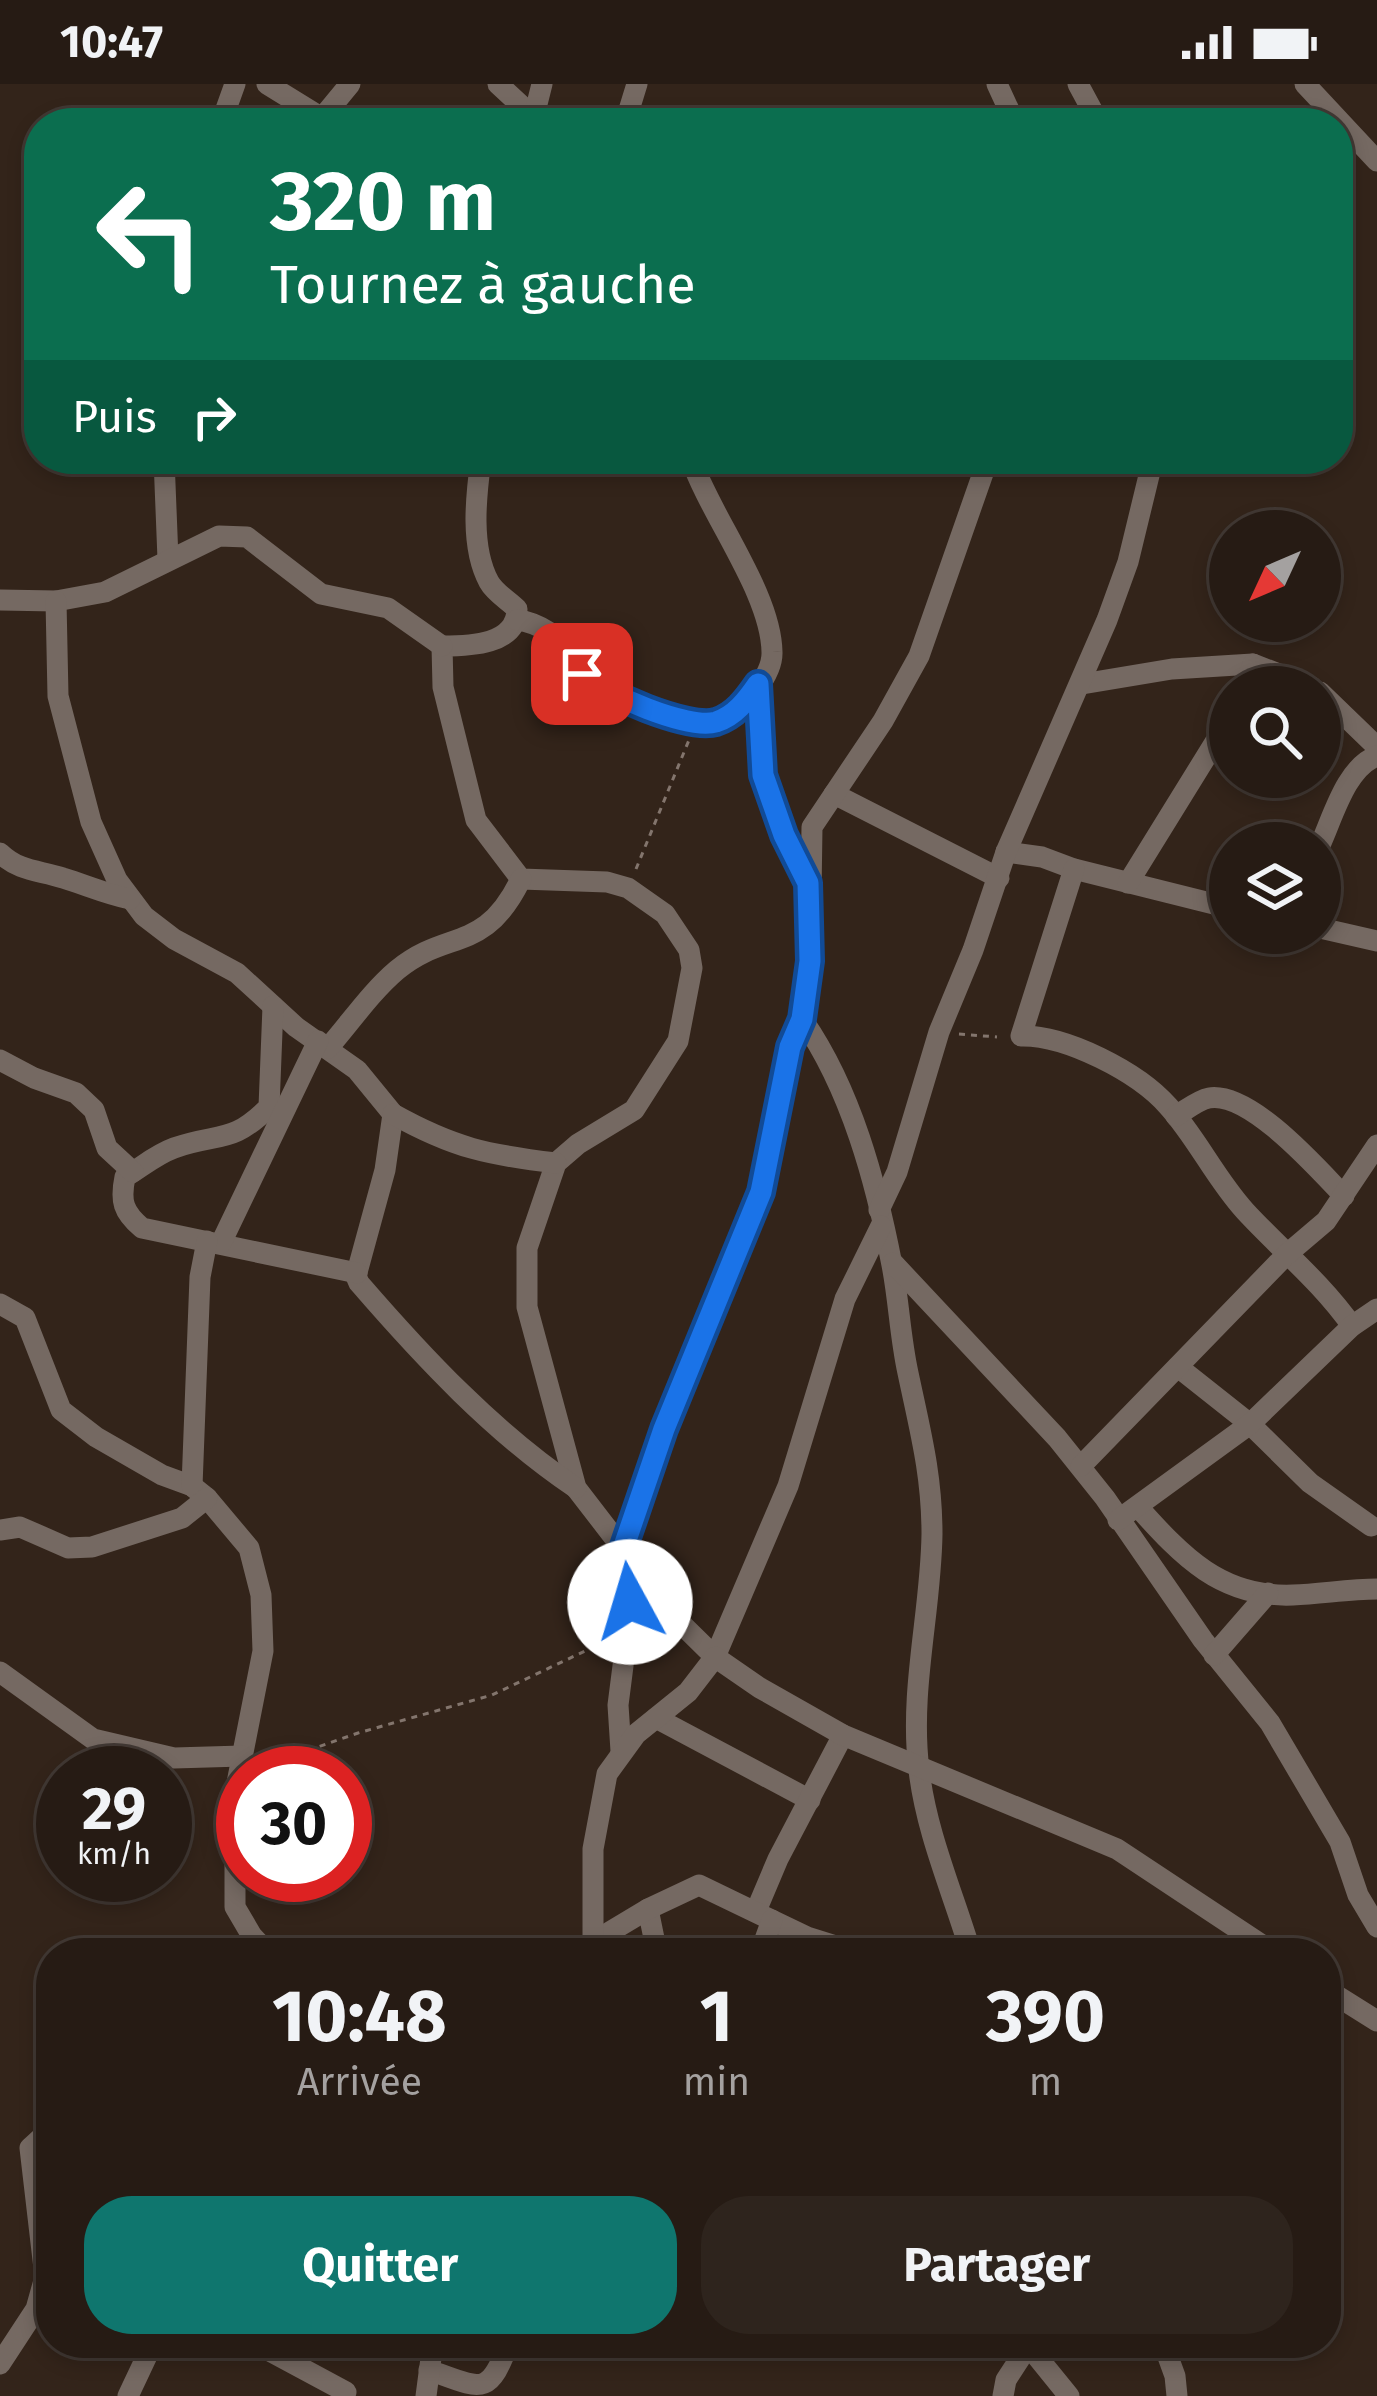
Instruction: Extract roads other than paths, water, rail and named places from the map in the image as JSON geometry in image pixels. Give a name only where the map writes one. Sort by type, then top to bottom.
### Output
[{"type":"street","points":[[267,84],[304,108]]},
{"type":"street","points":[[331,108],[350,84]]},
{"type":"street","points":[[498,84],[524,108]]},
{"type":"street","points":[[1304,84],[1327,108]]},
{"type":"street","points":[[1353,136],[1377,161]]},
{"type":"street","points":[[165,474],[168,559]]},
{"type":"street","points":[[0,600],[56,601],[105,592],[219,536],[247,537],[321,594],[388,608],[442,646],[470,646],[508,633],[517,620],[517,608],[488,580],[480,550],[479,474]]},
{"type":"street","points":[[517,620],[554,636],[596,687],[628,704],[709,724],[728,717],[770,668],[772,650],[756,593],[698,474]]},
{"type":"street","points":[[623,1549],[664,1429],[761,1192],[790,1047],[802,1019],[810,961],[812,827],[883,721],[919,656],[983,474]]},
{"type":"street","points":[[593,1938],[593,1849],[607,1774],[621,1751],[688,1693],[715,1657],[788,1486],[845,1299],[912,1129],[939,1032],[1006,852],[1082,684],[1128,562],[1149,474]]},
{"type":"street","points":[[56,601],[58,696],[73,759],[91,822],[130,899],[174,940],[237,973],[357,1070],[393,1114],[440,1141],[476,1153],[556,1163]]},
{"type":"street","points":[[442,646],[443,687],[476,820],[520,879]]},
{"type":"street","points":[[1082,684],[1172,669],[1258,666]]},
{"type":"street","points":[[758,684],[763,775],[779,823],[808,883]]},
{"type":"street","points":[[1331,822],[1354,773],[1377,752],[1341,714]]},
{"type":"street","points":[[1128,883],[1209,752]]},
{"type":"street","points":[[834,794],[999,878]]},
{"type":"street","points":[[1006,852],[1042,857],[1209,902]]},
{"type":"street","points":[[0,853],[11,865],[130,899]]},
{"type":"street","points":[[1074,869],[1021,1036],[1064,1040],[1145,1086],[1176,1116],[1204,1160],[1286,1255],[1322,1285],[1352,1326]]},
{"type":"street","points":[[520,879],[607,881],[628,888],[665,914],[688,950],[692,968],[678,1041],[634,1110],[556,1163],[527,1248],[526,1307],[575,1488]]},
{"type":"street","points":[[0,1530],[20,1526],[68,1548],[92,1546],[182,1518],[199,1492],[190,1459],[201,1326],[200,1277],[214,1242],[323,1044],[398,969],[482,931],[507,908],[520,879]]},
{"type":"street","points":[[1341,932],[1377,940]]},
{"type":"street","points":[[273,1006],[269,1107],[238,1134],[172,1149],[133,1172],[125,1177],[121,1198],[128,1215],[142,1228],[357,1273]]},
{"type":"street","points":[[802,1019],[831,1064],[880,1218],[926,1445],[931,1513],[918,1768],[966,1938]]},
{"type":"street","points":[[0,1060],[76,1094],[94,1110],[107,1148],[133,1172]]},
{"type":"street","points":[[1176,1116],[1206,1098],[1243,1107],[1273,1128],[1344,1196]]},
{"type":"street","points":[[393,1114],[385,1170],[357,1273],[363,1288],[445,1375],[529,1454],[575,1488],[654,1597],[715,1657],[843,1736],[1117,1849],[1251,1938]]},
{"type":"street","points":[[1081,1466],[1325,1220],[1377,1144]]},
{"type":"street","points":[[891,1262],[1014,1388],[1081,1466],[1214,1654],[1270,1723],[1320,1804],[1377,1927]]},
{"type":"street","points":[[0,1304],[25,1318],[61,1410],[95,1437],[199,1492],[249,1548],[261,1595],[263,1651],[244,1746]]},
{"type":"street","points":[[1118,1520],[1250,1424],[1352,1326],[1377,1309]]},
{"type":"street","points":[[1178,1367],[1250,1424],[1310,1483],[1371,1526]]},
{"type":"street","points":[[1138,1507],[1207,1575],[1268,1593],[1377,1589]]},
{"type":"street","points":[[621,1751],[618,1705],[635,1572]]},
{"type":"street","points":[[1214,1654],[1268,1593]]},
{"type":"street","points":[[0,1672],[93,1739],[216,1762]]},
{"type":"street","points":[[656,1718],[810,1800]]},
{"type":"street","points":[[762,1938],[778,1859],[843,1736]]},
{"type":"street","points":[[606,1938],[648,1909],[699,1885],[814,1938]]},
{"type":"street","points":[[235,1902],[254,1938]]},
{"type":"street","points":[[648,1909],[654,1938]]},
{"type":"street","points":[[1341,1998],[1377,2021]]},
{"type":"street","points":[[36,2142],[30,2148],[36,2200]]},
{"type":"street","points":[[0,2364],[36,2309]]},
{"type":"street","points":[[128,2396],[146,2358]]},
{"type":"street","points":[[283,2358],[346,2392]]},
{"type":"street","points":[[426,2396],[430,2358]]},
{"type":"street","points":[[428,2371],[471,2386],[490,2385],[504,2358]]},
{"type":"street","points":[[1003,2396],[1019,2358]]},
{"type":"street","points":[[1038,2358],[1069,2396]]},
{"type":"street","points":[[1169,2358],[1177,2396]]}]
